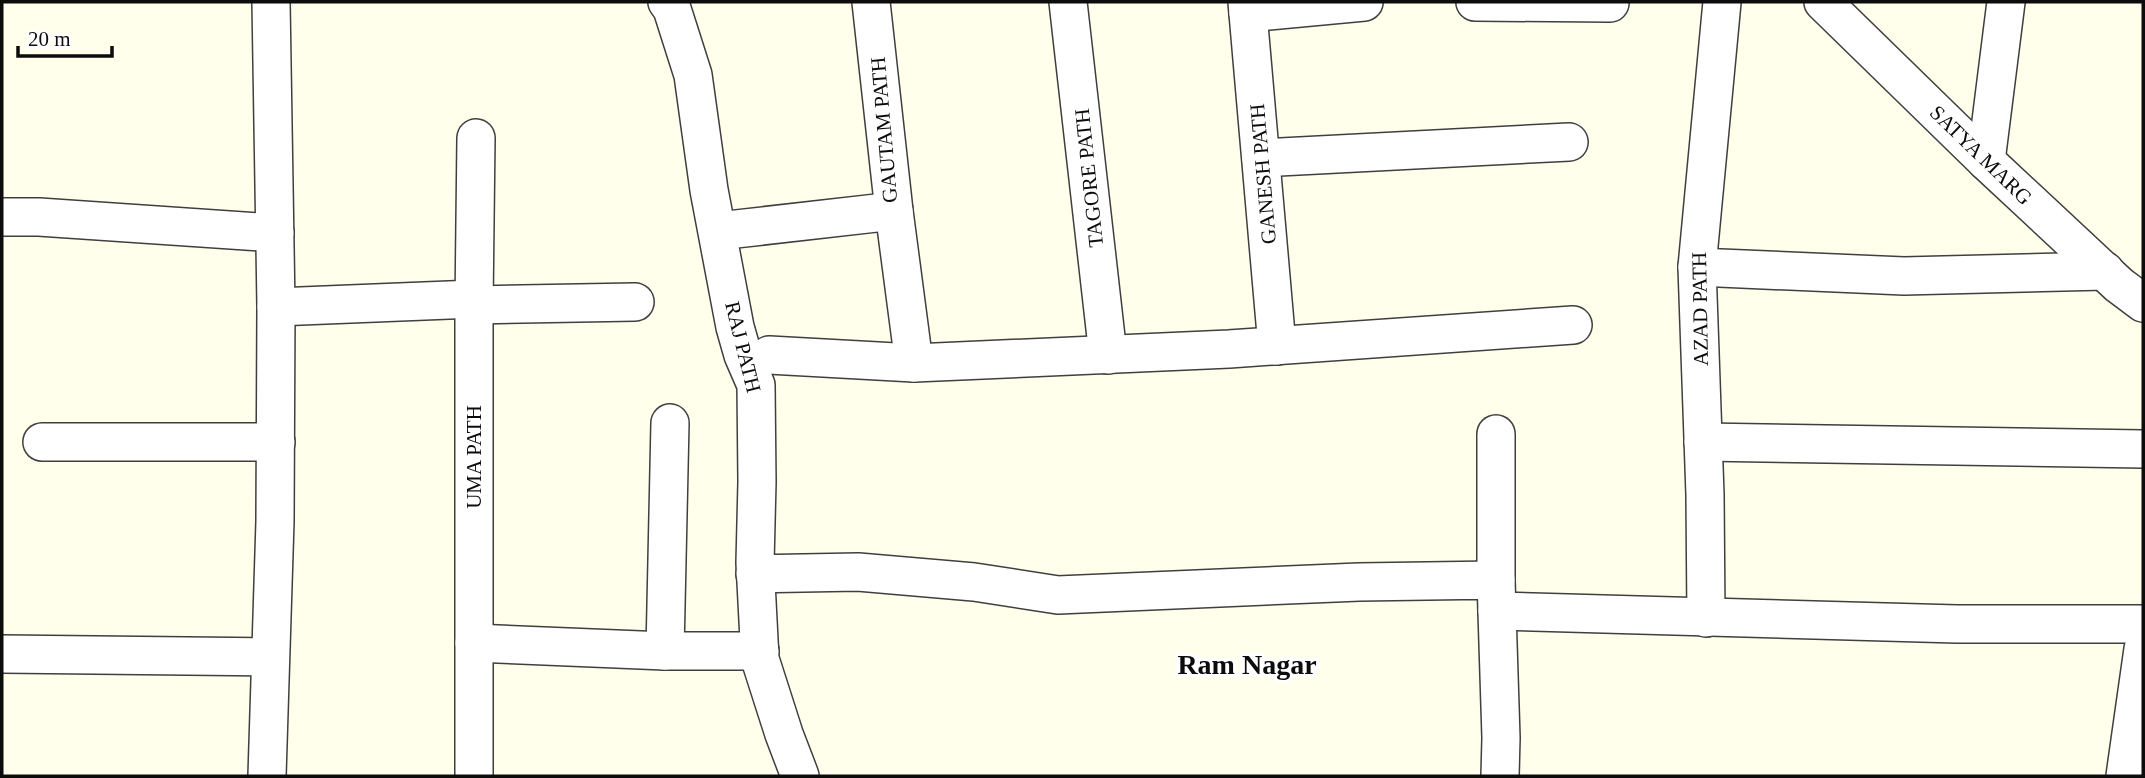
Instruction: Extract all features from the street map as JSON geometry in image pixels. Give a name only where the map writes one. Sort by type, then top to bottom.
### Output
[{"type":"street","points":[[267,776],[276,442],[271,2]]},
{"type":"street","name":"RAJ PATH","points":[[667,2],[672,9],[693,75],[709,190],[735,327],[756,385],[755,574],[760,651],[784,734],[800,776]]},
{"type":"street","name":"GAUTAM PATH","points":[[718,232],[894,211],[871,2]]},
{"type":"street","name":"TAGORE PATH","points":[[1068,2],[1108,355]]},
{"type":"street","points":[[1248,7],[1364,2]]},
{"type":"street","points":[[1475,2],[1610,3]]},
{"type":"street","name":"AZAD PATH","points":[[1706,618],[1697,267],[1722,2]]},
{"type":"street","name":"SATYA MARG","points":[[1823,2],[1986,161],[2143,303]]},
{"type":"street","points":[[1986,161],[2006,2]]},
{"type":"street","name":"GANESH PATH","points":[[1248,7],[1277,346]]},
{"type":"street","name":"UMA PATH","points":[[474,776],[474,302],[477,138]]},
{"type":"street","points":[[1261,158],[1569,142]]},
{"type":"street","points":[[894,211],[914,363]]},
{"type":"street","points":[[2,217],[39,217],[275,233]]},
{"type":"street","points":[[1697,267],[1904,276],[2105,271]]},
{"type":"street","points":[[276,307],[474,302],[635,302]]},
{"type":"street","points":[[769,355],[914,363],[1277,346],[1573,325]]},
{"type":"street","points":[[665,651],[670,423]]},
{"type":"street","points":[[1496,434],[1500,776]]},
{"type":"street","points":[[42,442],[276,442]]},
{"type":"street","points":[[1703,442],[2143,449]]},
{"type":"street","points":[[755,574],[858,572],[974,582],[1058,595],[1359,582],[1706,618],[1957,624],[2143,624]]},
{"type":"street","points":[[474,643],[665,651],[760,651]]},
{"type":"street","points":[[2125,776],[2143,649]]},
{"type":"street","points":[[2,654],[270,657]]},
{"type":"district","name":"Ram Nagar","points":[[1247,664]]}]
